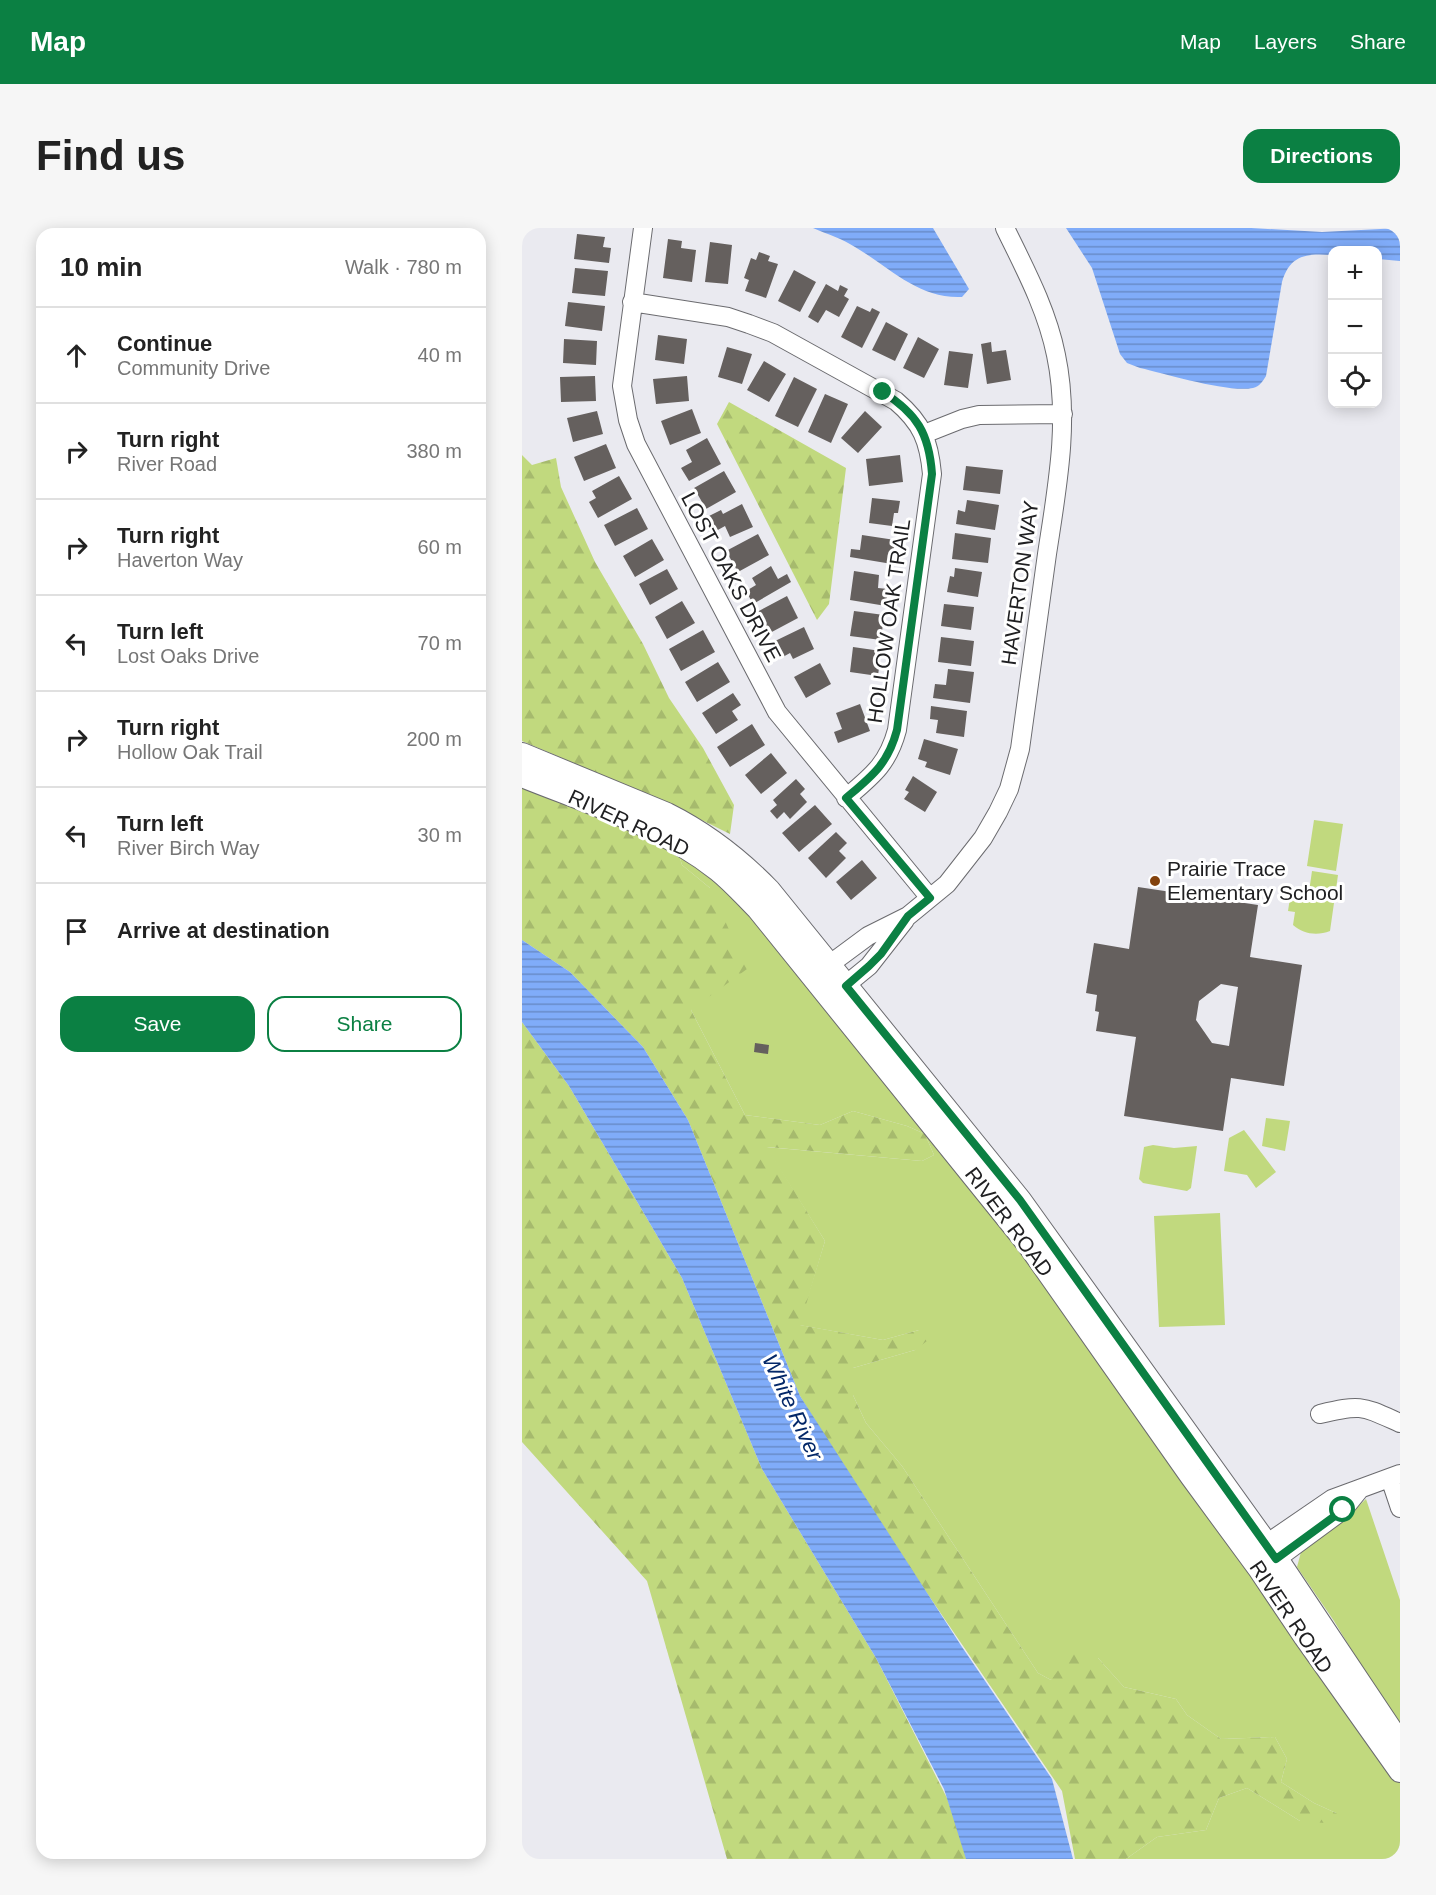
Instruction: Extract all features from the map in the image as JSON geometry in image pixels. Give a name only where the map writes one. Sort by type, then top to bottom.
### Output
[{"type":"main road","name":"RIVER ROAD","points":[[522,754],[667,814],[713,840],[732,854],[769,890],[821,971]]},
{"type":"main road","name":"RIVER ROAD","points":[[522,776],[654,830],[699,856],[736,886],[821,971],[1263,1557],[1400,1743]]},
{"type":"main road","name":"RIVER ROAD","points":[[1263,1557],[1305,1637],[1400,1771]]},
{"type":"street","name":"LOST OAKS DRIVE","points":[[643,228],[622,386],[628,420],[636,444],[777,712],[930,898]]},
{"type":"street","name":"HAVERTON WAY","points":[[821,971],[868,936],[908,916],[947,884],[983,838],[998,812],[1014,772],[1020,749],[1052,521],[1062,442],[1063,414],[1061,384],[1050,330],[1041,304],[1005,228]]},
{"type":"street","points":[[632,302],[728,317],[773,333],[890,396],[911,414],[924,434],[979,415],[1063,414]]},
{"type":"street","name":"HOLLOW OAK TRAIL","points":[[846,798],[884,763],[897,730],[932,474],[930,452],[924,434]]},
{"type":"street","name":"HAVERTON WAY","points":[[838,992],[881,954],[908,916]]},
{"type":"street","points":[[1320,1414],[1348,1407],[1360,1407],[1378,1412],[1400,1423]]},
{"type":"street","points":[[1263,1557],[1343,1510],[1360,1489],[1395,1476],[1400,1508]]},
{"type":"green space","points":[[729,402],[846,468],[829,604],[817,620],[717,424]]},
{"type":"green space","points":[[522,455],[532,465],[556,458],[561,487],[595,562],[643,644],[669,698],[703,748],[734,805],[730,834],[665,802],[522,741]]},
{"type":"green space","points":[[522,782],[675,841],[682,865],[710,888],[747,969],[691,1010],[745,1115],[820,1125],[853,1111],[907,1126],[925,1134],[934,1155],[922,1161],[767,1147],[825,1241],[800,1325],[883,1340],[919,1330],[931,1338],[915,1350],[853,1368],[853,1395],[866,1423],[902,1466],[1038,1673],[1051,1680],[1073,1650],[1098,1658],[1124,1687],[1176,1699],[1187,1715],[1221,1739],[1275,1737],[1287,1759],[1281,1782],[1314,1803],[1336,1813],[1350,1825],[1300,1821],[1247,1788],[1219,1798],[1206,1830],[1157,1837],[1126,1859],[1075,1859],[1062,1791],[858,1492],[800,1396],[688,1120],[643,1047],[570,972],[522,940]]},
{"type":"green space","points":[[1314,820],[1343,824],[1336,871],[1307,866]]},
{"type":"green space","points":[[675,841],[719,871],[933,1124],[1400,1771],[1400,1859],[1126,1859],[1157,1837],[1206,1830],[1219,1798],[1247,1788],[1300,1821],[1336,1813],[1314,1803],[1281,1782],[1287,1759],[1275,1737],[1221,1739],[1187,1715],[1176,1699],[1124,1687],[1098,1658],[1051,1680],[1038,1673],[902,1466],[866,1423],[853,1395],[853,1368],[915,1350],[919,1330],[883,1340],[799,1325],[825,1241],[766,1147],[922,1161],[934,1155],[925,1134],[907,1126],[853,1111],[820,1125],[745,1115],[691,1010],[710,888],[682,865]]},
{"type":"green space","points":[[1312,871],[1338,875],[1330,931],[1310,933],[1297,928],[1293,925],[1295,912],[1288,911],[1291,891],[1300,892],[1310,885]]},
{"type":"green space","points":[[522,1022],[569,1086],[682,1278],[762,1469],[876,1658],[947,1798],[968,1859],[727,1859],[647,1581],[522,1442]]},
{"type":"green space","points":[[1266,1118],[1290,1121],[1285,1151],[1262,1146]]},
{"type":"green space","points":[[1244,1130],[1276,1172],[1256,1188],[1247,1175],[1224,1171],[1229,1138]]},
{"type":"green space","points":[[1153,1145],[1174,1148],[1197,1146],[1191,1188],[1187,1191],[1143,1183],[1139,1179],[1144,1147]]},
{"type":"green space","points":[[1220,1213],[1225,1325],[1159,1327],[1154,1216]]},
{"type":"green space","points":[[1366,1499],[1400,1600],[1400,1730],[1334,1621],[1297,1567],[1301,1552],[1347,1517]]},
{"type":"water","points":[[813,228],[933,228],[969,289],[962,297],[946,296],[918,288],[850,244]]},
{"type":"water","points":[[1066,228],[1251,228],[1322,232],[1400,228],[1400,261],[1382,259],[1382,246],[1328,246],[1328,255],[1307,256],[1294,261],[1285,273],[1282,282],[1266,376],[1259,385],[1253,388],[1242,389],[1213,385],[1127,363],[1120,354],[1092,268]]},
{"type":"water","name":"White River","points":[[522,940],[570,972],[643,1047],[688,1120],[800,1396],[962,1647],[1052,1779],[1073,1859],[966,1859],[944,1789],[876,1658],[762,1469],[682,1278],[569,1086],[522,1022]]},
{"type":"building","points":[[577,234],[605,237],[603,247],[611,248],[609,263],[574,259]]},
{"type":"building","points":[[668,239],[682,241],[681,248],[696,250],[692,282],[663,278]]},
{"type":"building","points":[[710,242],[732,245],[728,284],[705,282]]},
{"type":"building","points":[[759,252],[770,256],[768,261],[778,264],[766,298],[745,291],[749,280],[744,278],[751,258],[756,260]]},
{"type":"building","points":[[575,268],[608,271],[605,296],[572,293]]},
{"type":"building","points":[[794,270],[816,282],[800,312],[778,301]]},
{"type":"building","points":[[826,284],[838,291],[840,285],[848,289],[844,296],[849,299],[839,317],[826,310],[818,323],[808,317]]},
{"type":"building","points":[[568,302],[605,306],[602,331],[565,326]]},
{"type":"building","points":[[857,306],[870,312],[872,308],[880,312],[862,348],[841,337]]},
{"type":"building","points":[[886,322],[908,334],[895,361],[872,350]]},
{"type":"building","points":[[658,335],[687,339],[684,364],[655,360]]},
{"type":"building","points":[[918,337],[939,349],[924,378],[903,368]]},
{"type":"building","points":[[564,339],[597,341],[596,365],[563,363]]},
{"type":"building","points":[[991,342],[992,352],[1006,350],[1011,380],[987,384],[981,344]]},
{"type":"building","points":[[727,347],[752,354],[742,384],[718,377]]},
{"type":"building","points":[[949,351],[973,354],[968,388],[944,385]]},
{"type":"building","points":[[764,361],[786,374],[769,402],[747,390]]},
{"type":"building","points":[[595,376],[596,401],[561,402],[560,377]]},
{"type":"building","points":[[687,376],[689,401],[656,404],[653,379]]},
{"type":"building","points":[[794,377],[817,389],[798,427],[775,416]]},
{"type":"building","points":[[825,394],[848,404],[831,443],[808,432]]},
{"type":"building","points":[[692,409],[701,433],[670,445],[661,421]]},
{"type":"building","points":[[597,411],[603,434],[573,442],[567,418]]},
{"type":"building","points":[[865,411],[882,427],[858,453],[841,438]]},
{"type":"building","points":[[707,438],[721,464],[689,481],[681,468],[692,462],[686,450]]},
{"type":"building","points":[[606,444],[616,468],[584,481],[574,457]]},
{"type":"building","points":[[900,455],[903,482],[869,486],[866,459]]},
{"type":"building","points":[[966,466],[1003,470],[1000,494],[963,490]]},
{"type":"building","points":[[724,471],[736,492],[706,509],[694,488]]},
{"type":"building","points":[[619,476],[632,499],[598,518],[589,502],[596,498],[592,491]]},
{"type":"building","points":[[872,498],[900,501],[898,513],[894,513],[892,526],[869,523]]},
{"type":"building","points":[[967,500],[999,505],[995,530],[956,524],[958,510],[965,512]]},
{"type":"building","points":[[742,504],[753,527],[730,537],[725,526],[716,531],[709,516],[721,510],[723,514]]},
{"type":"building","points":[[637,508],[648,529],[615,546],[604,525]]},
{"type":"building","points":[[955,533],[991,538],[988,563],[952,559]]},
{"type":"building","points":[[758,534],[769,555],[738,572],[726,551]]},
{"type":"building","points":[[862,535],[895,540],[892,564],[850,557],[851,549],[860,550]]},
{"type":"building","points":[[652,539],[664,560],[635,577],[623,556]]},
{"type":"building","points":[[771,566],[778,579],[787,574],[791,582],[753,604],[746,591],[756,585],[752,578]]},
{"type":"building","points":[[955,568],[982,572],[978,597],[947,592],[950,576],[954,577]]},
{"type":"building","points":[[667,569],[678,589],[650,605],[639,584]]},
{"type":"building","points":[[854,571],[879,575],[878,588],[888,589],[886,606],[850,600]]},
{"type":"building","points":[[787,596],[798,618],[768,634],[757,612]]},
{"type":"building","points":[[682,601],[695,623],[667,639],[655,617]]},
{"type":"building","points":[[944,604],[974,607],[971,630],[941,626]]},
{"type":"building","points":[[854,611],[884,615],[881,640],[850,636]]},
{"type":"building","points":[[804,627],[814,649],[793,659],[790,653],[781,658],[773,642]]},
{"type":"building","points":[[703,630],[715,652],[681,671],[669,649]]},
{"type":"building","points":[[941,637],[974,641],[971,666],[938,662]]},
{"type":"building","points":[[853,647],[881,651],[878,676],[850,672]]},
{"type":"building","points":[[718,662],[730,682],[697,702],[685,682]]},
{"type":"building","points":[[820,663],[831,684],[806,698],[794,677]]},
{"type":"building","points":[[948,669],[974,672],[970,703],[933,698],[935,684],[946,685]]},
{"type":"building","points":[[733,693],[741,705],[732,711],[738,720],[716,734],[702,713]]},
{"type":"building","points":[[860,704],[870,731],[838,743],[834,732],[842,729],[836,713]]},
{"type":"building","points":[[931,706],[967,711],[964,737],[936,733],[938,720],[930,719]]},
{"type":"building","points":[[752,724],[765,745],[730,767],[717,747]]},
{"type":"building","points":[[924,739],[958,749],[950,775],[925,767],[927,762],[918,759]]},
{"type":"building","points":[[771,753],[787,773],[761,794],[745,775]]},
{"type":"building","points":[[913,776],[937,792],[925,812],[904,799],[909,792],[905,790]]},
{"type":"building","points":[[796,779],[805,789],[800,794],[807,802],[790,819],[784,812],[777,819],[770,811],[777,805],[773,800]]},
{"type":"building","points":[[815,805],[832,824],[799,852],[782,833]]},
{"type":"building","points":[[836,832],[847,843],[839,851],[846,858],[826,878],[808,858]]},
{"type":"building","points":[[862,860],[877,878],[851,900],[836,882]]},
{"type":"building","name":"Prairie Trace Elementary School","points":[[1138,887],[1258,905],[1250,957],[1302,965],[1284,1086],[1231,1078],[1223,1131],[1124,1116],[1136,1037],[1096,1031],[1099,1012],[1095,1011],[1097,995],[1086,993],[1094,943],[1129,949]],"holes":[[[1221,984],[1238,987],[1229,1046],[1212,1043],[1196,1020],[1199,1001]]]},
{"type":"building","points":[[755,1043],[769,1045],[768,1054],[754,1052]]},
{"type":"place","name":"Prairie Trace Elementary School","points":[[1155,881]]},
{"type":"route","points":[[883,392],[911,414],[924,434],[930,452],[932,474],[897,730],[884,763],[846,798],[930,898],[908,916],[881,954],[846,986],[1020,1200],[1276,1559],[1343,1510]]}]
